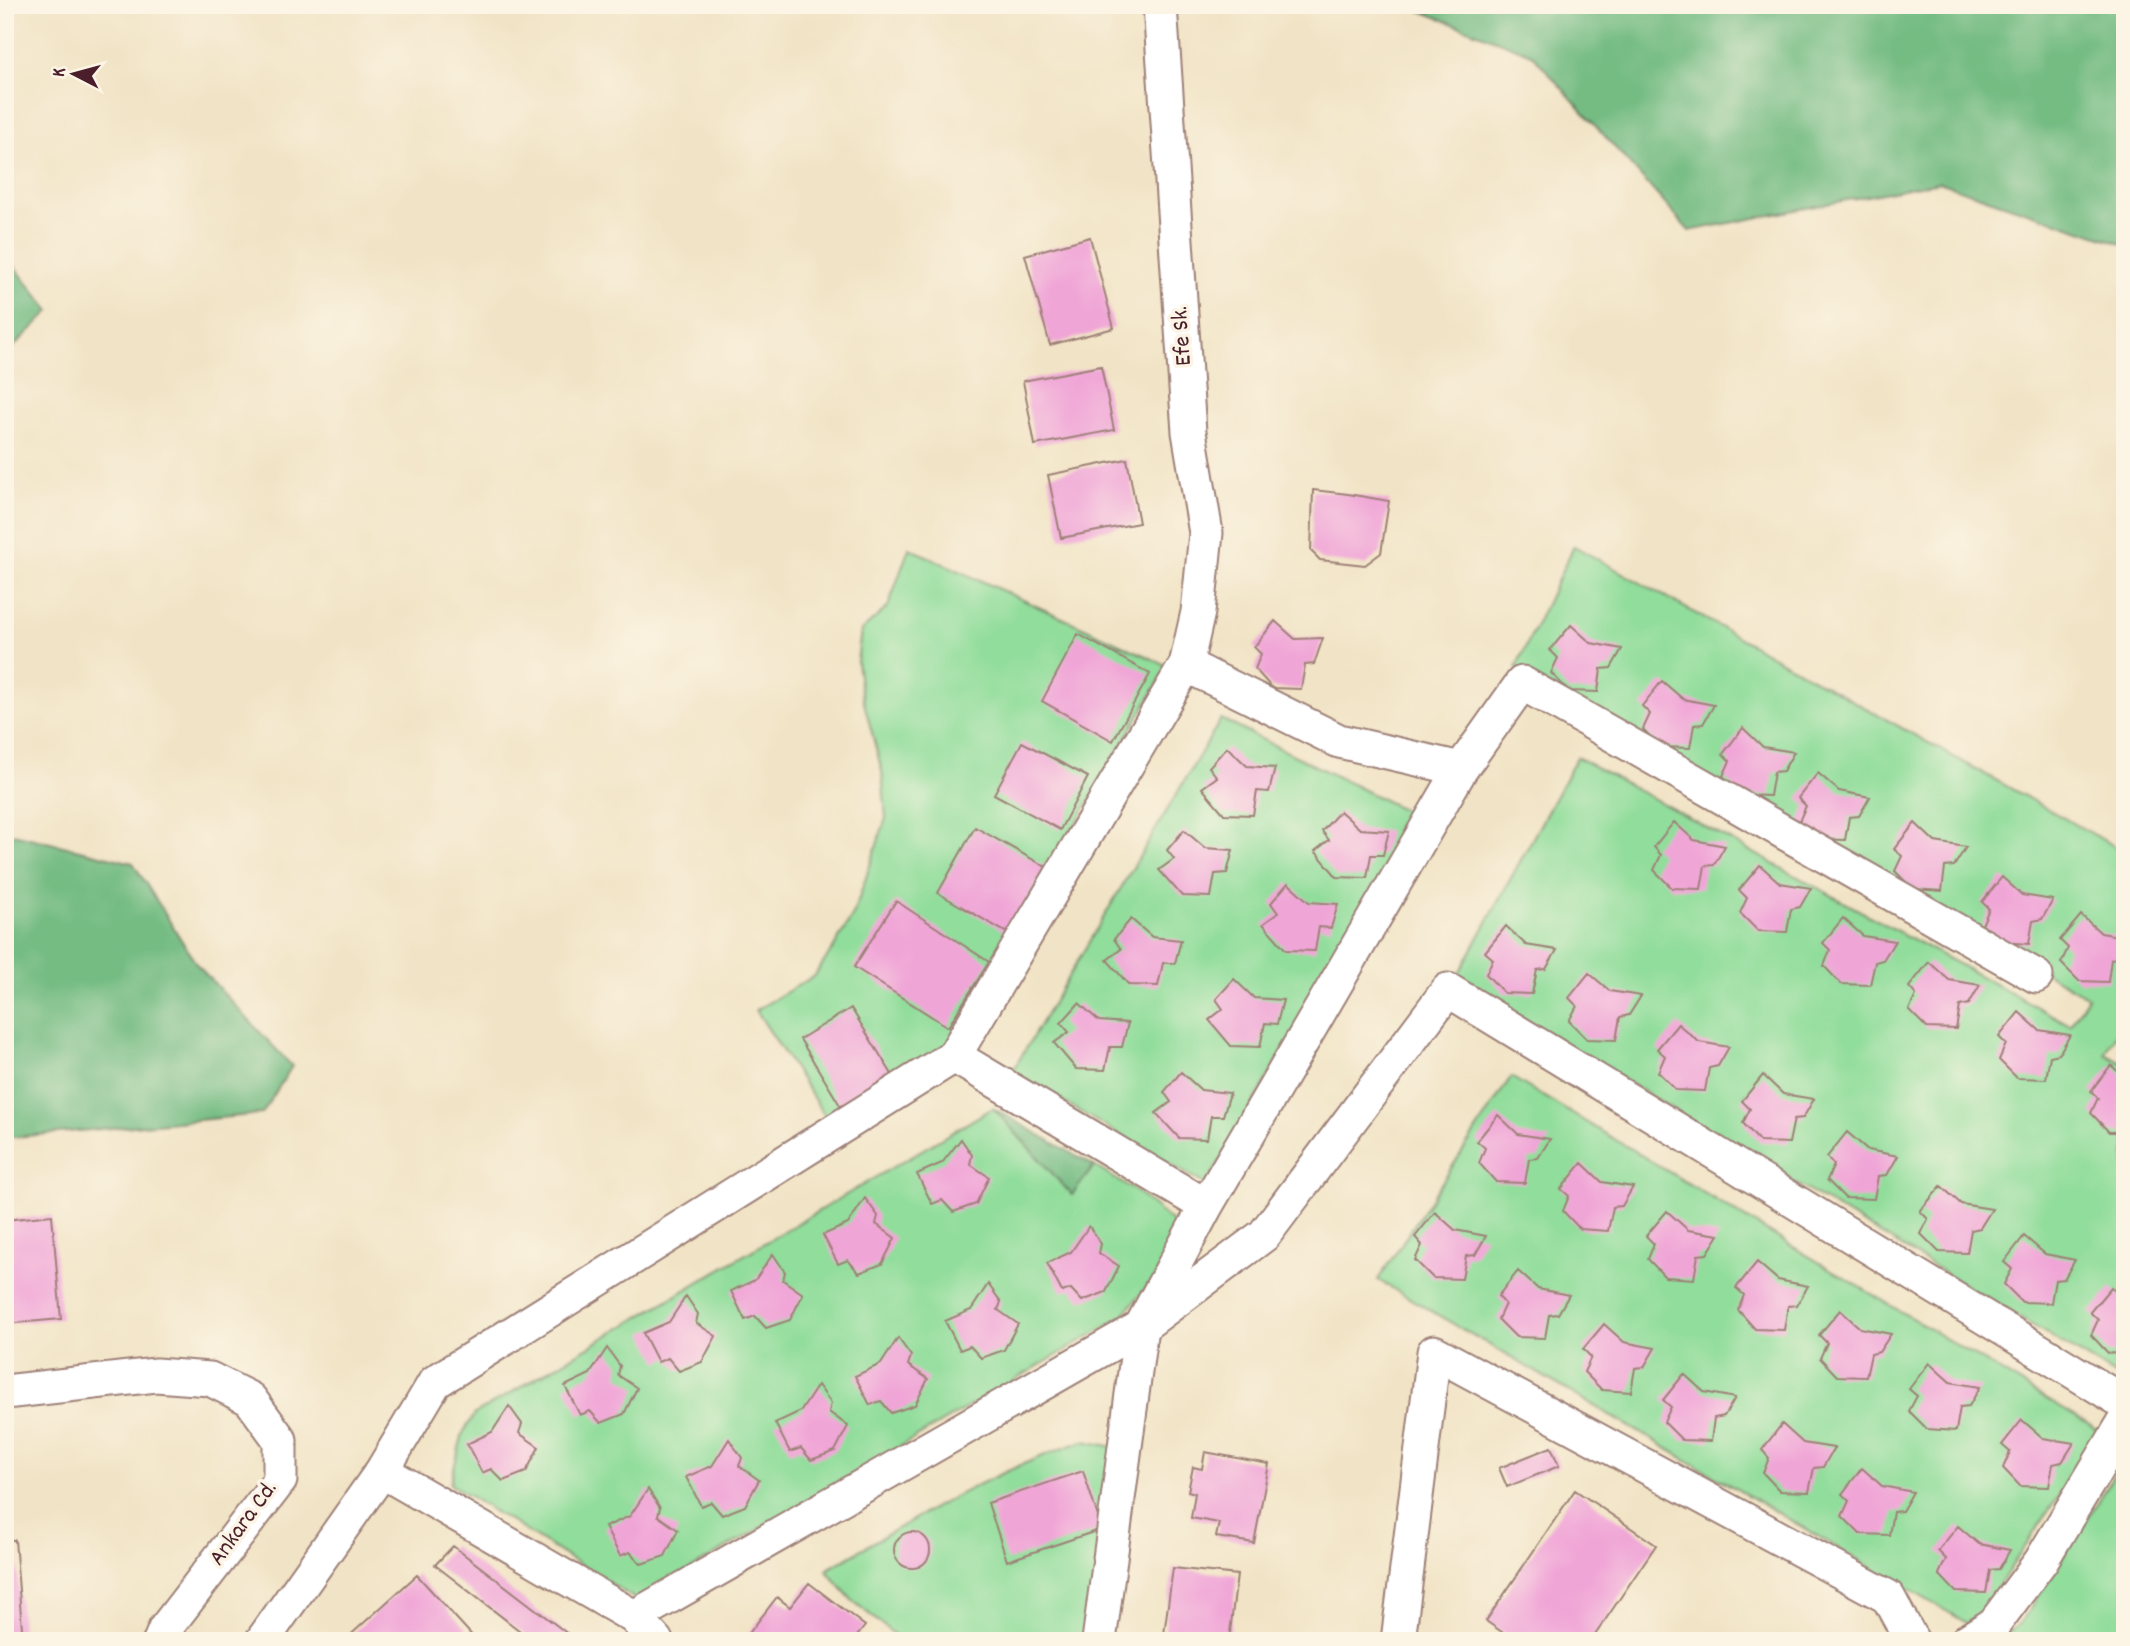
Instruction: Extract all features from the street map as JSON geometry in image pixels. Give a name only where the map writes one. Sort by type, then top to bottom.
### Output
[{"type":"street","name":"Efe Sk.","points":[[954,1056],[1186,665],[1198,612],[1206,533],[1189,432],[1160,5]]},
{"type":"street","points":[[1186,665],[1339,741],[1461,769]]},
{"type":"street","points":[[1099,1641],[1141,1327],[1206,1206],[1461,769],[1522,682],[2036,976]]},
{"type":"street","points":[[634,1616],[1141,1327],[1264,1235],[1448,990],[2125,1403]]},
{"type":"street","points":[[262,1641],[382,1471],[435,1382],[954,1056],[1206,1206]]},
{"type":"street","points":[[1398,1641],[1434,1352],[1888,1597],[1912,1641]]},
{"type":"street","name":"Ankara Cd.","points":[[5,1392],[156,1375],[210,1379],[250,1399],[280,1440],[280,1480],[165,1629],[160,1641]]},
{"type":"street","points":[[1967,1641],[1994,1624],[2041,1561],[2125,1421]]},
{"type":"street","points":[[382,1471],[634,1616],[656,1641]]},
{"type":"green space","points":[[1405,5],[2125,5],[2125,245],[1939,182],[1689,231],[1532,54]]},
{"type":"green space","points":[[5,255],[50,311],[5,355]]},
{"type":"green space","points":[[1574,546],[2125,852],[2125,1018],[2105,1054],[2125,1065],[2125,1381],[1456,979],[1577,757],[2070,1025],[2088,997],[1516,667]]},
{"type":"green space","points":[[909,548],[1168,666],[948,1043],[829,1122],[756,1010],[814,976],[833,949],[854,913],[886,818],[882,771],[861,691],[857,662],[861,631],[888,607]]},
{"type":"green space","points":[[1221,719],[1418,817],[1206,1185],[1012,1072]]},
{"type":"green space","points":[[5,832],[133,863],[197,965],[292,1066],[262,1114],[5,1138]]},
{"type":"green space","points":[[1511,1077],[2101,1432],[1972,1626],[1378,1280]]},
{"type":"green space","points":[[993,1108],[1072,1195],[1094,1166],[1137,1192],[1184,1232],[1155,1278],[1119,1319],[637,1600],[450,1484],[463,1433],[475,1414]]},
{"type":"green space","points":[[993,1108],[1094,1166],[1072,1195]]},
{"type":"green space","points":[[1084,1441],[1114,1447],[1089,1641],[902,1641],[851,1599],[826,1570],[984,1482]]},
{"type":"green space","points":[[2125,1459],[2125,1641],[1999,1641],[2020,1623],[2028,1612]]},
{"type":"building","points":[[1090,237],[1114,328],[1050,345],[1025,255]]},
{"type":"building","points":[[1101,366],[1114,430],[1035,445],[1023,381]]},
{"type":"building","points":[[1127,459],[1139,523],[1061,538],[1048,475]]},
{"type":"building","points":[[1313,490],[1389,501],[1381,553],[1365,565],[1320,560],[1311,551]]},
{"type":"building","points":[[1275,621],[1295,639],[1323,638],[1314,664],[1305,665],[1301,689],[1272,688],[1255,669],[1261,654],[1254,647]]},
{"type":"building","points":[[1571,625],[1591,643],[1622,649],[1611,668],[1601,669],[1598,692],[1569,691],[1551,673],[1558,658],[1550,650]]},
{"type":"building","points":[[1078,634],[1150,674],[1113,741],[1042,701]]},
{"type":"building","points":[[1662,681],[1683,699],[1714,705],[1703,724],[1694,725],[1690,748],[1660,747],[1643,729],[1650,714],[1642,706]]},
{"type":"building","points":[[1743,728],[1763,747],[1794,752],[1783,771],[1774,772],[1770,796],[1741,795],[1723,776],[1730,761],[1723,754]]},
{"type":"building","points":[[1022,742],[1088,777],[1060,830],[994,794]]},
{"type":"building","points":[[1227,747],[1247,766],[1275,768],[1269,792],[1257,791],[1253,815],[1224,814],[1202,788],[1217,777],[1209,767]]},
{"type":"building","points":[[1818,773],[1839,791],[1870,797],[1859,816],[1849,817],[1845,840],[1816,839],[1799,821],[1806,806],[1798,798]]},
{"type":"building","points":[[1340,811],[1360,829],[1389,831],[1383,855],[1371,855],[1367,878],[1337,877],[1315,851],[1329,840],[1322,831]]},
{"type":"building","points":[[1674,822],[1694,840],[1725,846],[1714,865],[1705,866],[1701,889],[1672,888],[1654,870],[1661,855],[1654,847]]},
{"type":"building","points":[[1915,823],[1935,842],[1966,847],[1954,866],[1945,867],[1942,891],[1913,889],[1895,871],[1902,856],[1894,849]]},
{"type":"building","points":[[975,827],[1046,867],[1009,934],[938,893]]},
{"type":"building","points":[[1184,830],[1205,848],[1233,850],[1227,873],[1215,874],[1211,897],[1182,896],[1159,870],[1174,859],[1167,850]]},
{"type":"building","points":[[1760,865],[1780,883],[1811,888],[1800,907],[1791,909],[1787,932],[1758,931],[1740,913],[1747,898],[1739,890]]},
{"type":"building","points":[[2002,877],[2022,895],[2053,900],[2042,919],[2033,921],[2029,944],[2000,942],[1982,925],[1989,909],[1982,902]]},
{"type":"building","points":[[1288,883],[1309,902],[1338,904],[1331,928],[1319,927],[1315,951],[1286,950],[1263,924],[1278,913],[1271,903]]},
{"type":"building","points":[[896,901],[989,962],[948,1027],[854,967]]},
{"type":"building","points":[[2081,915],[2101,933],[2125,937],[2125,950],[2120,957],[2111,959],[2108,982],[2079,981],[2061,963],[2068,948],[2060,940]]},
{"type":"building","points":[[1843,918],[1863,936],[1895,941],[1883,960],[1875,962],[1870,985],[1841,984],[1824,966],[1830,950],[1823,943]]},
{"type":"building","points":[[1131,919],[1152,937],[1181,940],[1175,963],[1163,963],[1158,986],[1129,985],[1107,960],[1121,949],[1114,939]]},
{"type":"building","points":[[1506,926],[1526,945],[1557,950],[1546,969],[1537,970],[1532,994],[1504,993],[1486,974],[1493,959],[1485,952]]},
{"type":"building","points":[[1929,962],[1949,980],[1980,985],[1969,1004],[1960,1006],[1956,1029],[1927,1028],[1909,1010],[1916,995],[1909,987]]},
{"type":"building","points":[[1589,973],[1610,991],[1641,996],[1629,1015],[1620,1017],[1616,1040],[1587,1039],[1569,1021],[1577,1006],[1569,998]]},
{"type":"building","points":[[1234,979],[1254,998],[1283,1000],[1277,1024],[1265,1023],[1260,1047],[1231,1046],[1209,1020],[1223,1009],[1216,999]]},
{"type":"building","points":[[1079,1003],[1099,1021],[1128,1023],[1122,1047],[1110,1047],[1105,1070],[1076,1069],[1054,1043],[1069,1032],[1061,1023]]},
{"type":"building","points":[[851,1008],[893,1076],[841,1107],[800,1039]]},
{"type":"building","points":[[2019,1012],[2039,1030],[2070,1035],[2059,1054],[2050,1056],[2046,1079],[2017,1078],[1999,1060],[2006,1044],[1999,1037]]},
{"type":"building","points":[[1678,1024],[1699,1042],[1729,1047],[1718,1066],[1709,1068],[1705,1091],[1676,1090],[1658,1072],[1665,1056],[1657,1049]]},
{"type":"building","points":[[2111,1065],[2125,1078],[2125,1132],[2109,1132],[2091,1113],[2098,1098],[2091,1091]]},
{"type":"building","points":[[1181,1072],[1201,1090],[1230,1093],[1223,1116],[1211,1116],[1207,1139],[1179,1138],[1156,1113],[1171,1102],[1164,1092]]},
{"type":"building","points":[[1763,1075],[1783,1094],[1814,1099],[1803,1118],[1794,1119],[1789,1143],[1760,1142],[1743,1123],[1750,1109],[1742,1101]]},
{"type":"building","points":[[1498,1115],[1518,1134],[1550,1139],[1538,1158],[1529,1159],[1525,1183],[1496,1182],[1479,1163],[1485,1148],[1477,1141]]},
{"type":"building","points":[[1847,1132],[1868,1150],[1898,1156],[1887,1175],[1878,1176],[1874,1199],[1845,1198],[1827,1180],[1834,1165],[1827,1157]]},
{"type":"building","points":[[961,1139],[972,1155],[970,1164],[989,1177],[976,1204],[953,1212],[942,1200],[932,1204],[917,1174],[942,1163]]},
{"type":"building","points":[[1582,1163],[1602,1182],[1633,1187],[1622,1206],[1613,1207],[1608,1231],[1580,1229],[1563,1211],[1569,1196],[1561,1189]]},
{"type":"building","points":[[1941,1186],[1961,1204],[1992,1209],[1980,1228],[1971,1230],[1967,1253],[1939,1252],[1921,1234],[1928,1219],[1920,1211]]},
{"type":"building","points":[[865,1198],[878,1216],[876,1224],[895,1238],[882,1264],[859,1273],[848,1260],[838,1264],[823,1235],[848,1224]]},
{"type":"building","points":[[1667,1211],[1688,1230],[1719,1235],[1707,1254],[1698,1255],[1694,1279],[1665,1277],[1648,1259],[1654,1244],[1646,1236]]},
{"type":"building","points":[[1435,1212],[1455,1230],[1486,1236],[1475,1255],[1466,1256],[1462,1279],[1433,1278],[1415,1260],[1422,1245],[1415,1237]]},
{"type":"building","points":[[52,1215],[61,1319],[5,1324],[5,1220]]},
{"type":"building","points":[[1089,1226],[1101,1244],[1099,1253],[1119,1266],[1106,1292],[1082,1301],[1071,1289],[1062,1292],[1047,1263],[1071,1252]]},
{"type":"building","points":[[2024,1236],[2045,1254],[2075,1260],[2064,1279],[2055,1280],[2051,1303],[2022,1302],[2004,1284],[2012,1269],[2004,1262]]},
{"type":"building","points":[[773,1254],[785,1272],[783,1280],[803,1294],[790,1320],[766,1328],[755,1316],[745,1320],[731,1291],[755,1280]]},
{"type":"building","points":[[1757,1262],[1778,1280],[1808,1286],[1797,1305],[1788,1306],[1784,1330],[1755,1329],[1738,1310],[1744,1295],[1736,1288]]},
{"type":"building","points":[[1518,1271],[1538,1289],[1569,1295],[1558,1314],[1549,1315],[1545,1338],[1516,1337],[1498,1319],[1505,1304],[1498,1296]]},
{"type":"building","points":[[988,1284],[1001,1302],[998,1310],[1018,1324],[1004,1350],[981,1358],[970,1346],[960,1350],[945,1321],[971,1310]]},
{"type":"building","points":[[2111,1287],[2125,1300],[2125,1354],[2108,1353],[2091,1335],[2098,1320],[2090,1312]]},
{"type":"building","points":[[686,1296],[698,1314],[696,1323],[716,1336],[702,1362],[679,1371],[668,1358],[658,1362],[643,1333],[669,1322]]},
{"type":"building","points":[[1840,1310],[1860,1328],[1891,1334],[1879,1352],[1871,1354],[1866,1377],[1837,1376],[1820,1358],[1827,1343],[1819,1335]]},
{"type":"building","points":[[1604,1324],[1624,1342],[1655,1348],[1644,1367],[1635,1368],[1631,1392],[1602,1390],[1584,1372],[1591,1357],[1583,1349]]},
{"type":"building","points":[[898,1338],[911,1356],[908,1365],[928,1379],[915,1405],[891,1413],[881,1401],[870,1405],[855,1376],[881,1364]]},
{"type":"building","points":[[607,1348],[620,1366],[618,1375],[637,1388],[624,1414],[601,1423],[590,1411],[580,1415],[565,1386],[590,1374]]},
{"type":"building","points":[[1929,1363],[1950,1382],[1980,1387],[1969,1406],[1960,1407],[1956,1431],[1927,1429],[1909,1411],[1917,1396],[1909,1389]]},
{"type":"building","points":[[1684,1374],[1704,1392],[1735,1398],[1724,1416],[1714,1418],[1711,1441],[1682,1440],[1664,1422],[1671,1407],[1663,1400]]},
{"type":"building","points":[[818,1385],[831,1403],[829,1412],[848,1426],[835,1451],[811,1460],[801,1448],[790,1452],[775,1423],[801,1411]]},
{"type":"building","points":[[509,1406],[522,1424],[519,1433],[539,1447],[526,1472],[503,1481],[491,1469],[482,1473],[467,1444],[492,1432]]},
{"type":"building","points":[[2022,1420],[2043,1438],[2074,1443],[2062,1462],[2053,1464],[2049,1487],[2020,1486],[2003,1468],[2010,1452],[2002,1445]]},
{"type":"building","points":[[1782,1424],[1803,1443],[1834,1448],[1823,1467],[1814,1468],[1809,1492],[1780,1491],[1763,1473],[1769,1458],[1762,1450]]},
{"type":"building","points":[[729,1439],[742,1458],[739,1466],[759,1480],[745,1506],[722,1515],[711,1502],[701,1506],[686,1477],[712,1466]]},
{"type":"building","points":[[1551,1447],[1559,1466],[1507,1487],[1499,1468]]},
{"type":"building","points":[[1205,1452],[1269,1464],[1254,1543],[1216,1537],[1219,1523],[1191,1518],[1195,1493],[1188,1491],[1193,1467],[1202,1469]]},
{"type":"building","points":[[1862,1468],[1882,1486],[1913,1492],[1902,1511],[1893,1512],[1889,1535],[1860,1534],[1842,1516],[1849,1501],[1842,1494]]},
{"type":"building","points":[[1083,1471],[1102,1529],[1007,1561],[988,1503]]},
{"type":"building","points":[[648,1489],[660,1508],[658,1516],[678,1530],[665,1556],[641,1564],[630,1552],[620,1556],[605,1527],[630,1516]]},
{"type":"building","points":[[1575,1490],[1656,1545],[1591,1641],[1515,1641],[1486,1621]]},
{"type":"building","points":[[1958,1526],[1979,1544],[2010,1550],[1999,1569],[1990,1570],[1986,1593],[1956,1592],[1939,1574],[1946,1559],[1938,1551]]},
{"type":"building","points":[[912,1532],[925,1537],[930,1550],[925,1563],[912,1568],[899,1563],[894,1550],[899,1537]]},
{"type":"building","points":[[5,1540],[15,1540],[23,1641],[5,1641]]},
{"type":"building","points":[[453,1546],[577,1641],[533,1641],[435,1565]]},
{"type":"building","points":[[1173,1568],[1237,1575],[1229,1641],[1164,1634]]},
{"type":"building","points":[[417,1575],[477,1641],[346,1639]]},
{"type":"building","points":[[809,1583],[865,1626],[853,1641],[743,1641],[777,1597],[790,1607]]}]
